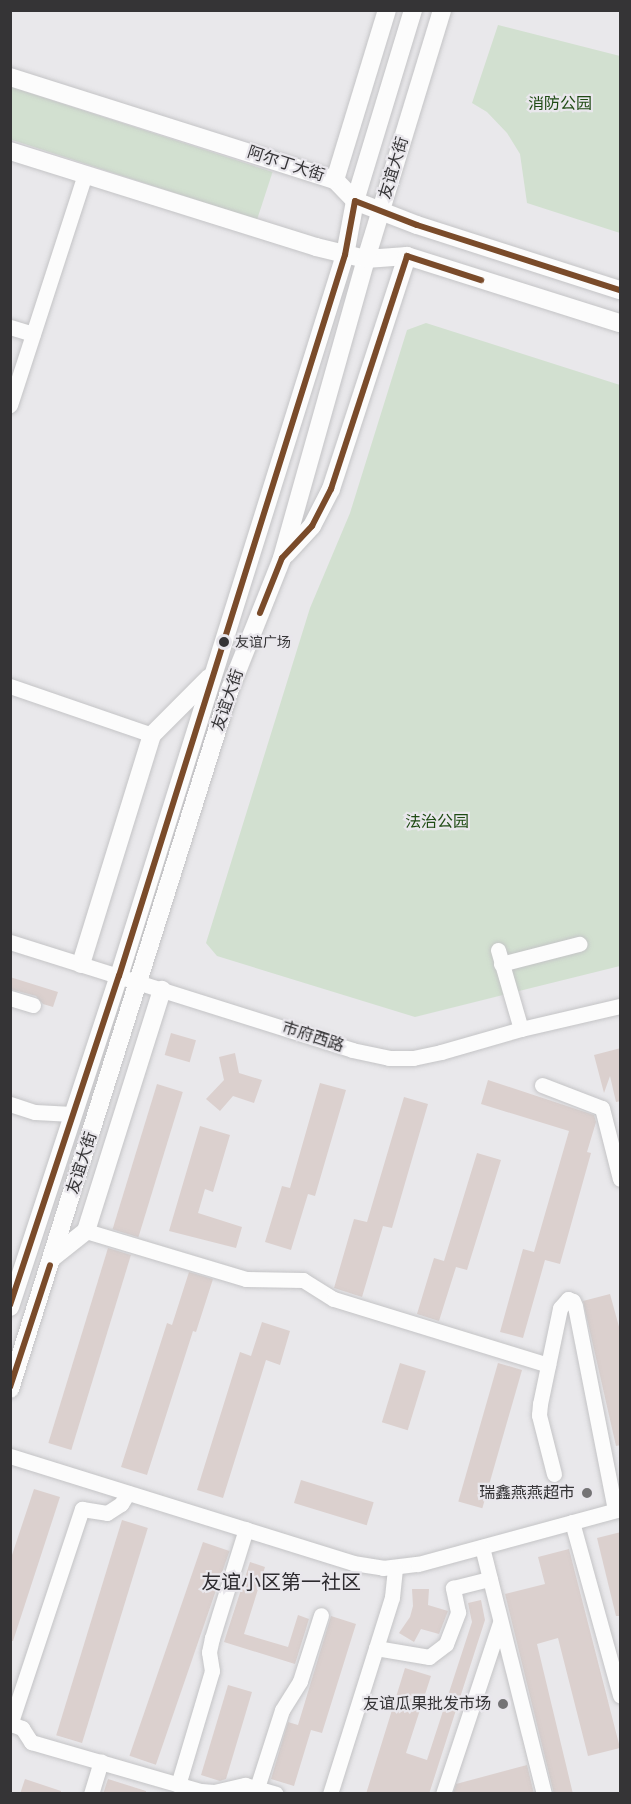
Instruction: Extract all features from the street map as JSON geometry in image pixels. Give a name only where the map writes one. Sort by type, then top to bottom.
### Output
[{"type":"main road","points":[[335,180],[387,10]]},
{"type":"main road","name":"友谊大街","points":[[10,1307],[119,976],[345,255],[355,201],[413,10]]},
{"type":"main road","name":"友谊大街","points":[[10,1389],[230,689],[282,558],[366,259],[441,10]]},
{"type":"main road","name":"阿尔丁大街","points":[[10,77],[335,180],[355,201],[621,290]]},
{"type":"main road","points":[[10,151],[345,255],[366,259],[407,256],[621,323]]},
{"type":"main road","points":[[282,558],[312,526],[324,508],[407,256]]},
{"type":"main road","points":[[81,964],[152,735],[212,675]]},
{"type":"main road","points":[[52,1258],[86,1231],[162,990]]},
{"type":"street","points":[[10,405],[85,174]]},
{"type":"street","points":[[10,327],[33,334]]},
{"type":"street","points":[[10,686],[152,735]]},
{"type":"street","name":"市府西路","points":[[10,942],[352,1050],[389,1058],[413,1058],[441,1052],[521,1029],[621,1006]]},
{"type":"street","points":[[521,1029],[500,957],[579,944]]},
{"type":"street","points":[[10,998],[33,1005]]},
{"type":"street","points":[[542,1085],[602,1108],[621,1179]]},
{"type":"street","points":[[10,1104],[35,1112],[72,1114]]},
{"type":"street","points":[[86,1231],[246,1279],[303,1280],[334,1299],[548,1365]]},
{"type":"street","points":[[10,1456],[353,1563],[394,1567],[619,1510],[575,1306],[571,1299],[564,1302],[560,1308],[539,1415],[554,1474]]},
{"type":"street","points":[[129,1493],[121,1504],[107,1513],[82,1509],[11,1724],[25,1730],[31,1742],[101,1762],[174,1787],[207,1792],[244,1785],[256,1791],[276,1794]]},
{"type":"street","points":[[572,1522],[621,1695]]},
{"type":"street","points":[[174,1787],[212,1671],[209,1652],[212,1638],[246,1529]]},
{"type":"street","points":[[482,1546],[544,1794]]},
{"type":"street","points":[[330,1794],[393,1592],[394,1567]]},
{"type":"street","points":[[376,1648],[429,1658],[446,1644],[458,1612],[453,1588],[490,1579]]},
{"type":"street","points":[[256,1791],[282,1710],[300,1681],[321,1615]]},
{"type":"street","points":[[443,1794],[501,1622]]},
{"type":"street","points":[[91,1794],[101,1762]]},
{"type":"green space","name":"消防公园","points":[[498,25],[620,56],[620,233],[527,203],[520,154],[507,133],[487,112],[472,103]]},
{"type":"green space","points":[[11,87],[273,172],[257,220],[10,139]]},
{"type":"green space","name":"法治公园","points":[[426,323],[620,385],[620,966],[415,1017],[217,956],[206,943],[310,608],[350,513],[407,330]]},
{"type":"building","points":[[10,977],[58,992],[53,1007],[43,1004],[36,996],[10,989]]},
{"type":"building","points":[[171,1033],[196,1040],[190,1062],[165,1055]]},
{"type":"building","points":[[621,1048],[621,1101],[616,1102],[610,1076],[604,1093],[594,1055]]},
{"type":"building","points":[[235,1053],[239,1073],[262,1080],[254,1103],[233,1096],[220,1111],[206,1099],[224,1080],[219,1057]]},
{"type":"building","points":[[488,1080],[594,1115],[596,1122],[587,1152],[591,1153],[560,1264],[545,1260],[523,1338],[500,1332],[523,1249],[534,1252],[569,1131],[481,1104]]},
{"type":"building","points":[[320,1083],[346,1090],[315,1196],[308,1194],[291,1250],[265,1242],[282,1186],[290,1188]]},
{"type":"building","points":[[157,1084],[183,1092],[138,1237],[113,1229]]},
{"type":"building","points":[[404,1097],[428,1104],[392,1228],[383,1226],[362,1297],[334,1288],[354,1219],[367,1222]]},
{"type":"building","points":[[200,1126],[230,1135],[213,1192],[205,1189],[198,1213],[242,1227],[236,1248],[169,1231]]},
{"type":"building","points":[[477,1153],[501,1160],[467,1270],[456,1267],[439,1321],[417,1314],[434,1258],[444,1261]]},
{"type":"building","points":[[108,1248],[131,1255],[71,1450],[48,1443]]},
{"type":"building","points":[[189,1272],[213,1279],[196,1332],[193,1331],[147,1475],[121,1467],[167,1323],[172,1325]]},
{"type":"building","points":[[610,1294],[621,1334],[621,1445],[616,1446],[583,1301]]},
{"type":"building","points":[[262,1322],[290,1331],[280,1365],[266,1360],[223,1498],[197,1490],[240,1352],[251,1356]]},
{"type":"building","points":[[400,1363],[426,1371],[408,1430],[382,1422]]},
{"type":"building","points":[[498,1363],[522,1370],[482,1508],[458,1501]]},
{"type":"building","points":[[301,1480],[374,1502],[367,1525],[294,1503]]},
{"type":"building","points":[[34,1489],[60,1497],[13,1641],[10,1641],[10,1561]]},
{"type":"building","points":[[122,1520],[148,1528],[82,1743],[56,1735]]},
{"type":"building","points":[[621,1532],[621,1616],[616,1616],[597,1538]]},
{"type":"building","points":[[203,1542],[229,1551],[156,1765],[129,1756]]},
{"type":"building","points":[[569,1549],[620,1748],[588,1756],[558,1638],[537,1644],[573,1794],[554,1794],[505,1594],[545,1584],[538,1557]]},
{"type":"building","points":[[250,1562],[265,1567],[244,1634],[288,1647],[298,1615],[309,1619],[295,1664],[224,1642]]},
{"type":"building","points":[[412,1589],[429,1589],[428,1605],[448,1611],[439,1634],[421,1629],[414,1642],[399,1633],[410,1617],[413,1606]]},
{"type":"building","points":[[481,1600],[485,1620],[429,1794],[366,1794],[405,1668],[431,1676],[406,1753],[427,1760],[472,1622],[468,1603]]},
{"type":"building","points":[[331,1616],[356,1624],[322,1733],[311,1730],[294,1786],[271,1779],[288,1722],[298,1725]]},
{"type":"building","points":[[228,1685],[252,1692],[226,1779],[220,1781],[201,1775]]},
{"type":"building","points":[[527,1765],[534,1794],[453,1794],[456,1784]]},
{"type":"building","points":[[25,1779],[61,1791],[61,1794],[20,1794]]},
{"type":"building","points":[[108,1779],[146,1791],[146,1794],[103,1794]]},
{"type":"transit line","points":[[10,1305],[119,976],[345,255],[355,201],[417,225],[620,290]]},
{"type":"transit line","points":[[260,613],[282,558],[312,526],[331,489],[407,256],[481,280]]},
{"type":"transit line","points":[[10,1387],[50,1265]]},
{"type":"place","name":"友谊广场","points":[[224,642]]},
{"type":"place","name":"瑞鑫燕燕超市","points":[[587,1493]]},
{"type":"place","name":"友谊瓜果批发市场","points":[[503,1704]]},
{"type":"district","name":"友谊小区第一社区","points":[[281,1582]]}]
